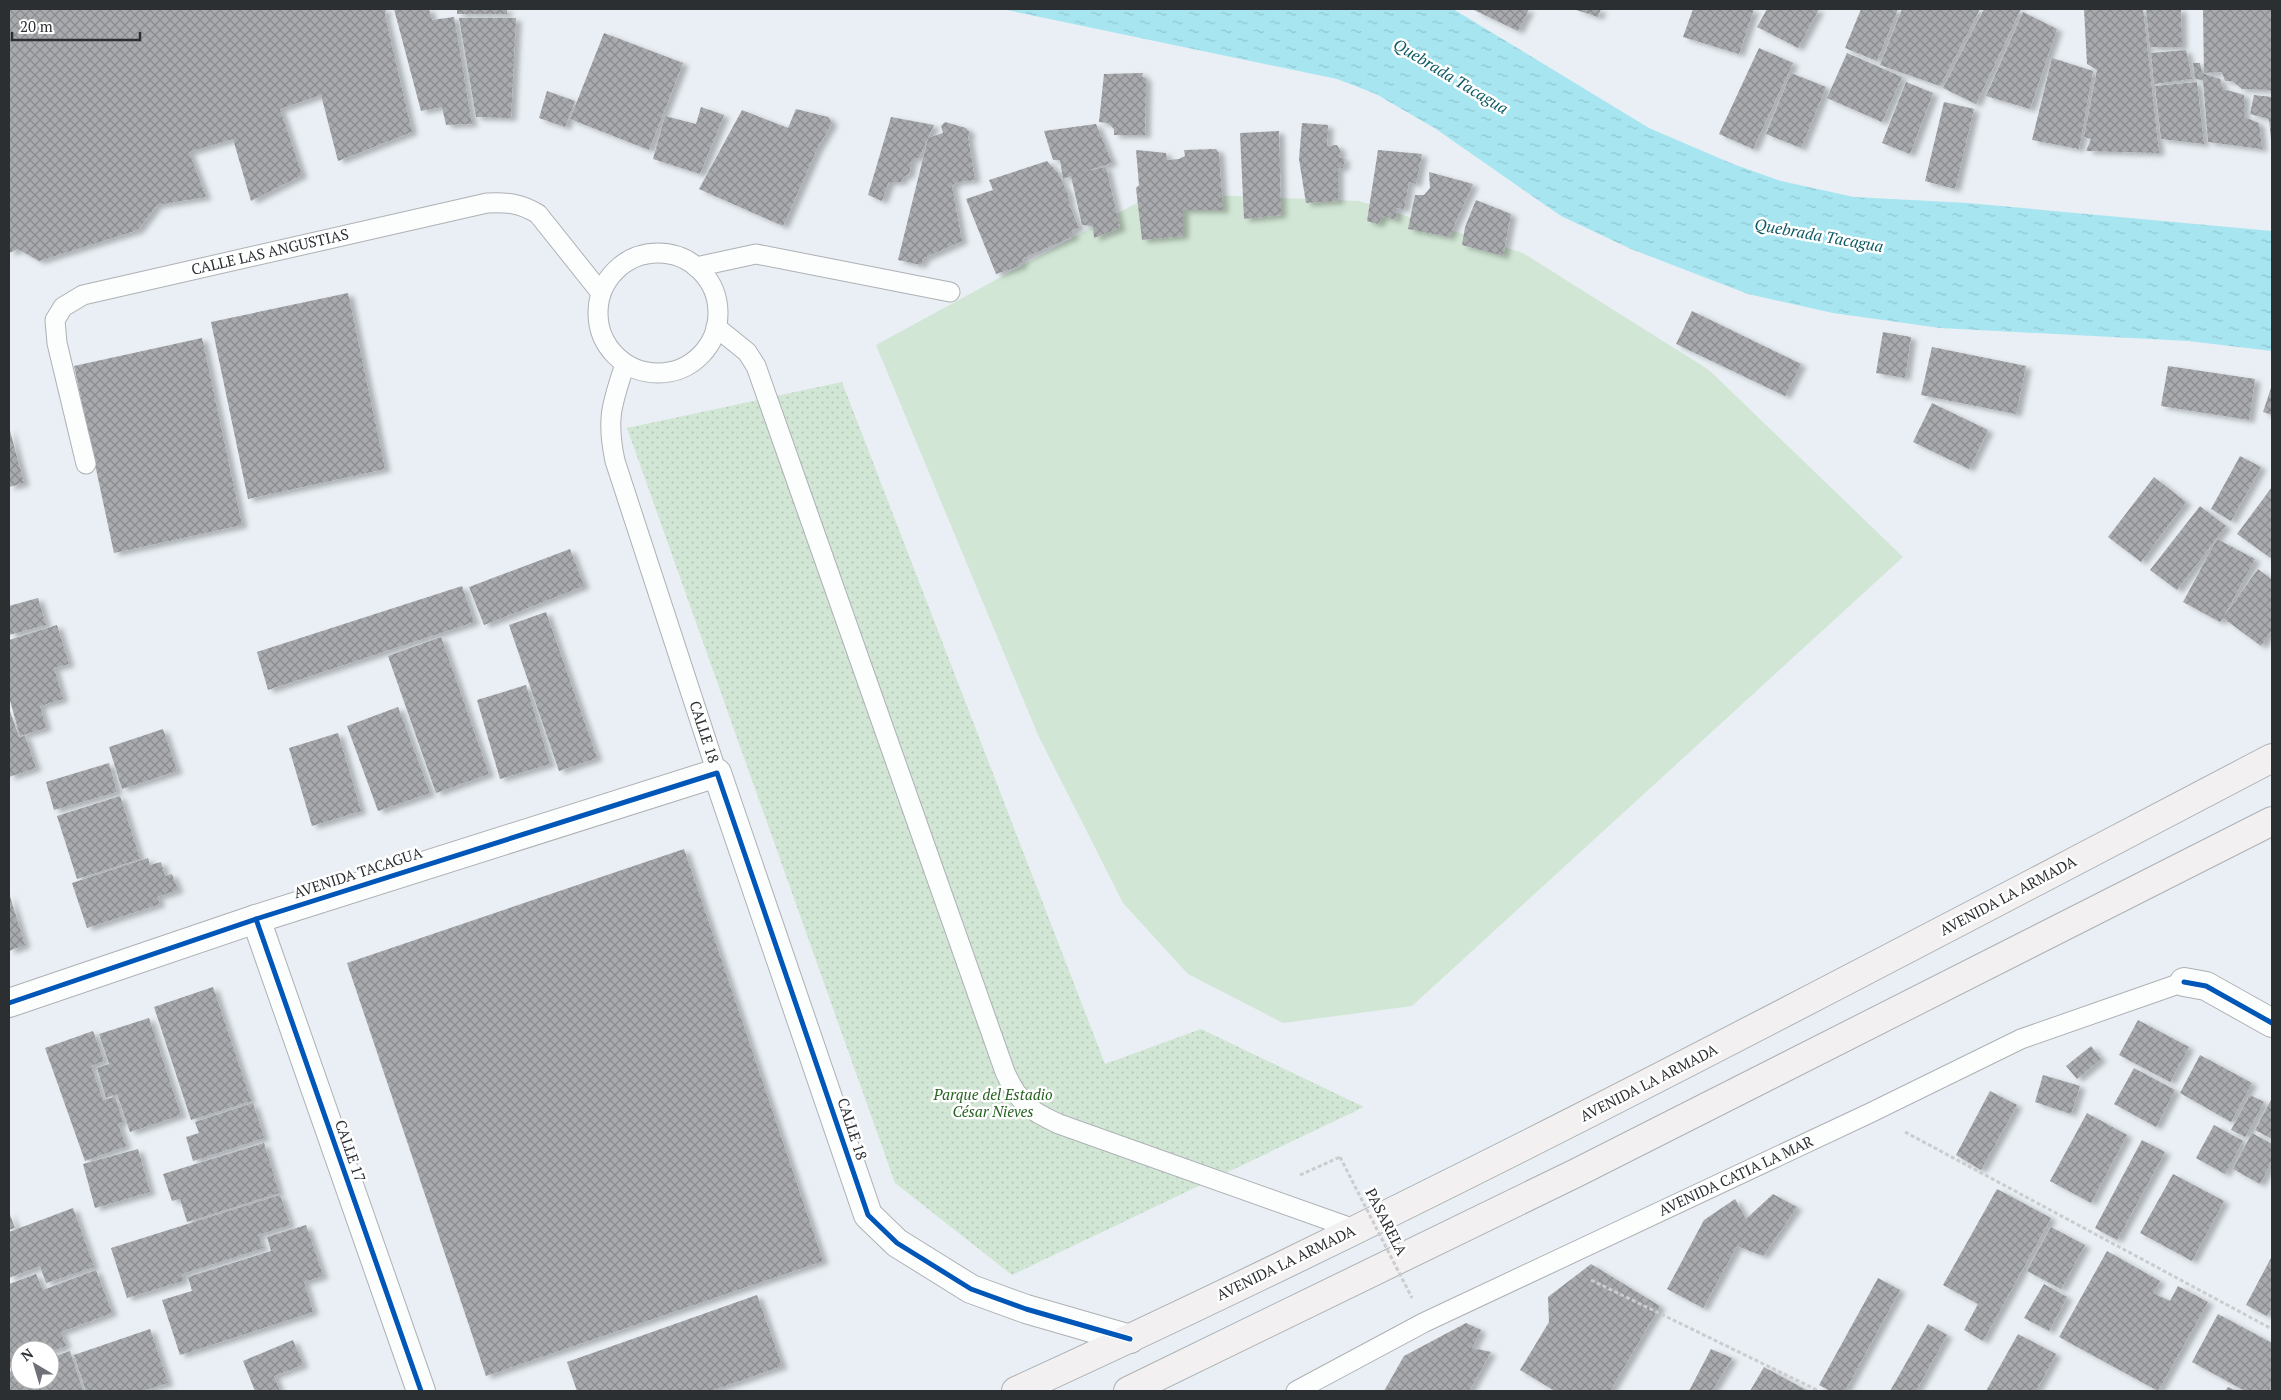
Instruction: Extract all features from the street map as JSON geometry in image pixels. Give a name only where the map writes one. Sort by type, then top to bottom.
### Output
[{"type":"main road","name":"AVENIDA LA ARMADA","points":[[1016,1391],[1130,1339],[1624,1097],[2272,758]]},
{"type":"main road","points":[[1128,1391],[1576,1173],[2272,821]]},
{"type":"street","name":"AVENIDA TACAGUA","points":[[9,1003],[256,919],[717,773]]},
{"type":"street","name":"CALLE 18","points":[[717,773],[868,1215],[897,1243],[971,1289],[1026,1310],[1130,1339]]},
{"type":"street","name":"CALLE 17","points":[[256,919],[421,1391]]},
{"type":"street","points":[[2184,982],[2206,986],[2272,1023]]},
{"type":"lane","name":"CALLE LAS ANGUSTIAS","points":[[86,464],[57,344],[55,320],[64,307],[83,294],[487,204],[508,202],[525,206],[538,214],[601,293]]},
{"type":"lane","points":[[664,254],[681,258],[696,267],[707,279],[715,294],[718,311],[716,327],[710,343],[697,358],[681,369],[662,373],[642,371],[624,364],[611,351],[600,333],[597,313],[601,293],[610,276],[626,263],[644,255],[664,254]]},
{"type":"lane","points":[[696,267],[756,254],[950,292]]},
{"type":"lane","points":[[716,327],[747,352],[759,374],[1002,1063],[1016,1095],[1037,1114],[1059,1124],[1354,1229]]},
{"type":"lane","name":"CALLE 18","points":[[624,364],[610,414],[610,436],[615,461],[717,773]]},
{"type":"lane","name":"AVENIDA CATIA LA MAR","points":[[1296,1391],[1423,1323],[1870,1113],[2021,1039],[2184,982]]},
{"type":"path","points":[[1870,1113],[2272,1330]]},
{"type":"path","points":[[1554,1262],[1819,1391]]},
{"type":"green space","points":[[1155,193],[1359,201],[1523,253],[1709,370],[1903,557],[1412,1006],[1283,1023],[1188,974],[1123,903],[1038,735],[876,345]]},
{"type":"green space","name":"Parque del Estadio César Nieves","points":[[842,382],[1105,1064],[1201,1029],[1364,1107],[1012,1275],[895,1183],[627,428]]},
{"type":"water","name":"Quebrada Tacagua","points":[[1002,9],[1453,9],[1649,128],[1733,164],[1781,181],[1854,197],[1968,203],[2272,231],[2272,351],[2188,341],[1940,328],[1833,313],[1748,294],[1631,249],[1561,216],[1436,129],[1376,94],[1337,79]]},
{"type":"building","points":[[9,9],[386,9],[385,16],[412,132],[338,161],[321,95],[280,109],[302,175],[251,201],[233,139],[189,152],[206,197],[157,205],[138,230],[39,261],[18,249],[9,253]]},
{"type":"building","points":[[394,9],[429,9],[432,20],[454,17],[472,124],[446,125],[442,107],[421,111]]},
{"type":"building","points":[[457,9],[507,9],[507,14],[457,14]]},
{"type":"building","points":[[1475,9],[1529,9],[1518,31]]},
{"type":"building","points":[[1573,9],[1601,9],[1598,17]]},
{"type":"building","points":[[1693,9],[1754,9],[1739,54],[1683,37]]},
{"type":"building","points":[[1767,9],[1819,9],[1798,48],[1757,27]]},
{"type":"building","points":[[1861,9],[1898,9],[1877,61],[1845,48]]},
{"type":"building","points":[[1902,9],[1980,9],[1940,86],[1880,65]]},
{"type":"building","points":[[1984,9],[2021,9],[1976,104],[1943,88]]},
{"type":"building","points":[[2084,9],[2143,9],[2159,153],[2086,151],[2091,139],[2084,137],[2097,70],[2087,64]]},
{"type":"building","points":[[2146,9],[2181,9],[2182,47],[2150,47]]},
{"type":"building","points":[[2203,9],[2271,9],[2272,90],[2242,89],[2232,81],[2225,81],[2222,72],[2204,73]]},
{"type":"building","points":[[2023,12],[2057,29],[2030,109],[1986,96]]},
{"type":"building","points":[[459,18],[516,18],[511,118],[476,117]]},
{"type":"building","points":[[604,33],[683,63],[649,150],[570,119]]},
{"type":"building","points":[[1759,48],[1793,63],[1753,149],[1719,134]]},
{"type":"building","points":[[2186,50],[2192,79],[2154,84],[2151,53]]},
{"type":"building","points":[[1847,53],[1902,77],[1882,122],[1827,98]]},
{"type":"building","points":[[2052,58],[2093,71],[2079,149],[2032,140]]},
{"type":"building","points":[[2193,63],[2200,63],[2202,73],[2220,79],[2223,89],[2244,95],[2244,117],[2259,123],[2262,149],[2208,142],[2203,80],[2195,79]]},
{"type":"building","points":[[1143,73],[1142,77],[1146,78],[1145,135],[1114,135],[1114,129],[1108,123],[1099,122],[1104,74]]},
{"type":"building","points":[[1791,73],[1826,87],[1801,148],[1766,134]]},
{"type":"building","points":[[1906,82],[1933,93],[1910,154],[1882,143]]},
{"type":"building","points":[[2197,82],[2204,144],[2161,139],[2155,86]]},
{"type":"building","points":[[547,91],[575,101],[565,127],[539,118]]},
{"type":"building","points":[[2254,95],[2272,97],[2272,151],[2269,119],[2250,114]]},
{"type":"building","points":[[1944,102],[1974,109],[1955,189],[1925,181]]},
{"type":"building","points":[[701,107],[724,115],[700,174],[653,159],[665,116],[696,124]]},
{"type":"building","points":[[796,109],[828,117],[832,123],[817,149],[783,226],[699,189],[742,110],[788,128]]},
{"type":"building","points":[[891,117],[934,125],[919,158],[912,159],[909,175],[904,176],[901,182],[889,182],[882,201],[868,195]]},
{"type":"building","points":[[945,122],[966,128],[970,133],[968,137],[975,180],[957,182],[952,186],[962,241],[924,258],[921,265],[898,260],[928,138],[943,133],[941,126]]},
{"type":"building","points":[[1302,123],[1328,125],[1327,146],[1337,145],[1341,152],[1339,157],[1345,159],[1343,168],[1338,168],[1338,201],[1306,203],[1299,159]]},
{"type":"building","points":[[1096,124],[1112,163],[1086,171],[1106,167],[1120,228],[1094,238],[1093,226],[1082,225],[1071,176],[1063,179],[1060,160],[1053,160],[1044,131]]},
{"type":"building","points":[[1279,131],[1281,215],[1244,219],[1240,133]]},
{"type":"building","points":[[1216,149],[1219,153],[1223,210],[1183,210],[1183,236],[1142,240],[1136,188],[1139,185],[1136,150],[1166,153],[1167,160],[1179,159],[1185,156],[1184,150]]},
{"type":"building","points":[[1378,150],[1422,154],[1416,184],[1409,182],[1404,209],[1397,208],[1396,220],[1383,216],[1378,224],[1367,221]]},
{"type":"building","points":[[1047,161],[1058,173],[1068,194],[1069,204],[1079,228],[1071,231],[1074,236],[1024,258],[1020,266],[996,274],[966,199],[993,190],[989,180]]},
{"type":"building","points":[[1429,172],[1473,184],[1449,237],[1408,229],[1415,195],[1424,195],[1430,188]]},
{"type":"building","points":[[1476,200],[1511,214],[1503,256],[1462,245],[1465,227]]},
{"type":"building","points":[[348,293],[385,469],[248,499],[211,322]]},
{"type":"building","points":[[1692,311],[1801,364],[1785,396],[1676,344]]},
{"type":"building","points":[[1883,332],[1911,337],[1905,378],[1876,373]]},
{"type":"building","points":[[202,338],[242,525],[114,553],[74,366]]},
{"type":"building","points":[[1932,347],[2026,366],[2016,414],[1921,395]]},
{"type":"building","points":[[2168,366],[2255,379],[2249,420],[2161,406]]},
{"type":"building","points":[[2272,385],[2272,415],[2263,412]]},
{"type":"building","points":[[1932,403],[1988,430],[1969,469],[1913,442]]},
{"type":"building","points":[[9,427],[24,483],[9,487]]},
{"type":"building","points":[[2240,456],[2261,467],[2231,521],[2211,509]]},
{"type":"building","points":[[2154,477],[2186,502],[2141,562],[2108,537]]},
{"type":"building","points":[[2272,487],[2272,559],[2237,534]]},
{"type":"building","points":[[2200,506],[2226,526],[2177,590],[2150,570]]},
{"type":"building","points":[[2217,539],[2255,559],[2220,622],[2183,602]]},
{"type":"building","points":[[570,549],[584,586],[484,625],[469,587]]},
{"type":"building","points":[[2258,569],[2272,580],[2272,630],[2261,646],[2223,618]]},
{"type":"building","points":[[462,586],[474,622],[268,690],[257,652]]},
{"type":"building","points":[[38,598],[46,625],[9,635],[9,606]]},
{"type":"building","points":[[546,612],[597,758],[559,771],[509,625]]},
{"type":"building","points":[[57,625],[69,664],[54,668],[63,699],[40,706],[46,728],[20,736],[9,697],[9,640]]},
{"type":"building","points":[[441,637],[489,774],[436,793],[388,656]]},
{"type":"building","points":[[526,685],[550,764],[500,779],[477,700]]},
{"type":"building","points":[[398,707],[430,793],[378,811],[347,726]]},
{"type":"building","points":[[9,708],[19,737],[25,736],[36,768],[9,777]]},
{"type":"building","points":[[163,729],[177,771],[122,789],[109,747]]},
{"type":"building","points":[[338,733],[361,811],[312,826],[289,748]]},
{"type":"building","points":[[109,763],[117,792],[54,810],[46,782]]},
{"type":"building","points":[[120,796],[140,859],[77,879],[57,816]]},
{"type":"building","points":[[684,849],[823,1261],[486,1376],[347,963]]},
{"type":"building","points":[[148,858],[150,865],[161,862],[165,876],[172,874],[178,890],[157,897],[160,904],[87,928],[72,883]]},
{"type":"building","points":[[9,893],[25,945],[9,951]]},
{"type":"building","points":[[213,987],[251,1101],[191,1120],[154,1007]]},
{"type":"building","points":[[149,1018],[181,1115],[130,1132],[117,1094],[106,1098],[97,1068],[109,1064],[99,1034]]},
{"type":"building","points":[[2138,1020],[2189,1047],[2170,1082],[2119,1055]]},
{"type":"building","points":[[93,1031],[104,1061],[91,1066],[103,1100],[115,1097],[123,1122],[118,1124],[126,1146],[85,1161],[45,1048]]},
{"type":"building","points":[[2091,1046],[2101,1059],[2077,1079],[2066,1066]]},
{"type":"building","points":[[2200,1055],[2252,1083],[2231,1122],[2180,1093]]},
{"type":"building","points":[[2134,1068],[2175,1090],[2156,1127],[2114,1104]]},
{"type":"building","points":[[2043,1075],[2080,1086],[2071,1114],[2035,1102]]},
{"type":"building","points":[[1990,1091],[2017,1105],[1981,1170],[1956,1155]]},
{"type":"building","points":[[2250,1095],[2264,1102],[2245,1137],[2231,1130]]},
{"type":"building","points":[[2272,1098],[2272,1139],[2255,1130]]},
{"type":"building","points":[[253,1103],[264,1138],[193,1161],[186,1137],[199,1133],[195,1122]]},
{"type":"building","points":[[2087,1113],[2127,1135],[2091,1203],[2050,1181]]},
{"type":"building","points":[[2214,1125],[2243,1141],[2225,1174],[2196,1158]]},
{"type":"building","points":[[2252,1133],[2272,1144],[2272,1161],[2260,1184],[2233,1169]]},
{"type":"building","points":[[2142,1140],[2165,1152],[2117,1240],[2095,1228]]},
{"type":"building","points":[[264,1143],[279,1193],[187,1222],[180,1199],[172,1201],[163,1174]]},
{"type":"building","points":[[138,1149],[150,1192],[95,1208],[83,1164]]},
{"type":"building","points":[[2173,1174],[2224,1201],[2192,1261],[2140,1233]]},
{"type":"building","points":[[1997,1189],[2051,1218],[1983,1341],[1964,1330],[1978,1304],[1943,1285]]},
{"type":"building","points":[[1773,1194],[1797,1207],[1763,1256],[1737,1246],[1703,1308],[1667,1289],[1704,1220],[1735,1199],[1746,1219]]},
{"type":"building","points":[[280,1195],[290,1225],[258,1235],[263,1248],[182,1274],[183,1281],[127,1298],[111,1248]]},
{"type":"building","points":[[73,1208],[94,1267],[46,1283],[40,1266],[9,1278],[9,1232]]},
{"type":"building","points":[[9,1212],[15,1228],[9,1230]]},
{"type":"building","points":[[306,1225],[323,1276],[304,1282],[313,1312],[180,1355],[162,1300],[192,1291],[188,1277],[271,1251],[267,1237]]},
{"type":"building","points":[[2051,1227],[2085,1245],[2061,1289],[2027,1271]]},
{"type":"building","points":[[2107,1251],[2160,1281],[2153,1293],[2170,1301],[2178,1286],[2208,1302],[2158,1391],[2059,1337]]},
{"type":"building","points":[[2272,1256],[2272,1307],[2267,1316],[2246,1305]]},
{"type":"building","points":[[1591,1264],[1660,1306],[1610,1391],[1555,1391],[1520,1370],[1549,1322],[1548,1297]]},
{"type":"building","points":[[96,1270],[112,1313],[61,1332],[66,1346],[60,1348],[60,1340],[10,1340],[9,1368],[9,1284],[36,1274],[43,1290]]},
{"type":"building","points":[[1878,1278],[1900,1290],[1845,1391],[1830,1391],[1819,1385]]},
{"type":"building","points":[[2044,1284],[2067,1297],[2049,1331],[2024,1318]]},
{"type":"building","points":[[757,1295],[782,1366],[711,1391],[577,1391],[567,1362]]},
{"type":"building","points":[[2218,1314],[2272,1343],[2272,1386],[2269,1391],[2245,1391],[2192,1362]]},
{"type":"building","points":[[1466,1323],[1481,1330],[1472,1348],[1491,1352],[1469,1391],[1384,1391],[1404,1356]]},
{"type":"building","points":[[1928,1324],[1947,1335],[1916,1391],[1890,1391]]},
{"type":"building","points":[[150,1329],[168,1383],[142,1391],[86,1391],[74,1355]]},
{"type":"building","points":[[2018,1334],[2056,1354],[2036,1391],[1986,1391]]},
{"type":"building","points":[[293,1340],[303,1365],[274,1376],[280,1391],[255,1391],[243,1361]]},
{"type":"building","points":[[1711,1349],[1732,1358],[1712,1391],[1689,1391]]},
{"type":"building","points":[[70,1351],[83,1391],[9,1391],[10,1372],[10,1390],[60,1390],[60,1354]]},
{"type":"building","points":[[1764,1367],[1808,1391],[1750,1391]]},
{"type":"building","points":[[2228,1387],[2237,1391],[2225,1391]]},
{"type":"cycle path","points":[[9,1003],[256,919],[717,773],[868,1215],[897,1243],[971,1289],[1026,1309],[1130,1339]]},
{"type":"cycle path","points":[[256,919],[421,1391]]},
{"type":"cycle path","points":[[2184,982],[2206,986],[2272,1023]]}]
